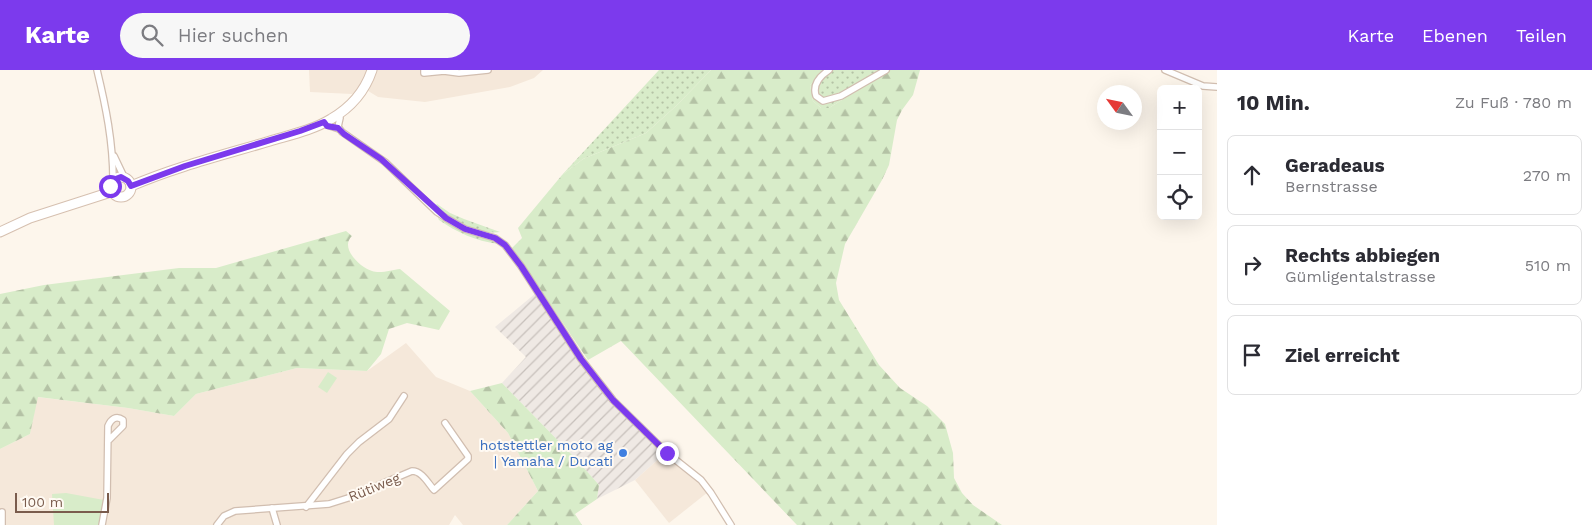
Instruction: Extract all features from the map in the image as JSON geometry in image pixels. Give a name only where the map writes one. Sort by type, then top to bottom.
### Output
[{"type":"main road","points":[[131,186],[124,177],[118,177],[113,180],[110,186],[111,192],[115,196],[124,197],[128,194],[131,186],[185,166],[324,122],[338,114],[358,96],[372,70]]},
{"type":"main road","points":[[0,232],[30,218],[111,192]]},
{"type":"street","points":[[97,70],[113,154],[113,180]]},
{"type":"street","points":[[424,70],[424,73],[444,71],[459,73],[488,70]]},
{"type":"street","points":[[830,70],[819,79],[815,86],[816,96],[823,102],[840,96],[886,70]]},
{"type":"street","points":[[1165,70],[1203,86],[1217,87]]},
{"type":"street","points":[[338,114],[340,118],[339,129]]},
{"type":"street","points":[[324,122],[327,126],[339,129],[385,162],[446,218],[465,229],[495,238],[505,245],[521,266],[581,359],[613,400],[667,453],[701,480],[731,525]]},
{"type":"street","points":[[113,154],[124,177]]},
{"type":"street","name":"Rütiweg","points":[[306,507],[353,448],[389,420],[404,396]]},
{"type":"street","name":"Rütiweg","points":[[217,525],[224,516],[233,512],[329,504],[412,472],[419,473],[434,490],[468,460],[468,456],[460,443],[445,423]]},
{"type":"street","points":[[102,525],[107,498],[109,440]]},
{"type":"street","points":[[272,508],[277,525]]},
{"type":"street","points":[[2,512],[2,525]]},
{"type":"shaded area","points":[[309,70],[543,70],[534,78],[510,87],[425,102],[378,97],[360,86],[352,94],[310,92]]},
{"type":"shaded area","points":[[536,293],[557,329],[611,402],[664,454],[635,480],[597,499],[599,485],[502,383],[526,357],[495,327]]},
{"type":"shaded area","points":[[406,343],[436,377],[470,391],[508,433],[538,491],[507,525],[463,525],[455,515],[449,525],[0,525],[0,449],[30,434],[37,397],[128,408],[174,416],[196,394],[297,368],[367,371]]},
{"type":"shaded area","points":[[664,454],[694,476],[708,492],[669,523],[635,480]]},
{"type":"green space","points":[[659,70],[711,70],[646,133],[583,159],[562,175]]},
{"type":"green space","points":[[711,70],[828,70],[810,85],[813,101],[821,108],[829,108],[890,70],[920,70],[913,95],[897,120],[889,165],[845,244],[836,283],[839,300],[879,365],[900,388],[927,406],[945,424],[953,453],[954,478],[962,493],[973,505],[1002,525],[797,525],[621,341],[588,360],[512,248],[522,238],[518,228],[562,175],[583,159],[646,133]]},
{"type":"green space","points":[[828,70],[890,70],[829,108],[821,108],[813,101],[810,85]]},
{"type":"green space","points":[[437,204],[450,213],[500,232],[483,231],[465,225],[442,211]]},
{"type":"green space","points":[[438,218],[466,233],[497,242],[498,244],[482,241],[459,232]]},
{"type":"green space","points":[[346,231],[352,236],[348,246],[350,252],[362,266],[375,272],[400,269],[450,311],[439,330],[407,323],[389,329],[381,354],[367,371],[297,368],[196,394],[174,416],[128,408],[38,397],[30,434],[0,449],[0,294],[44,285],[179,268],[216,268]]},
{"type":"green space","points":[[328,372],[337,378],[327,393],[318,387]]},
{"type":"green space","points":[[502,383],[599,485],[597,499],[575,514],[582,525],[507,525],[538,491],[508,433],[470,391]]},
{"type":"green space","points":[[66,493],[104,500],[99,525],[54,525],[52,494]]},
{"type":"place","name":"hotstettler moto ag | Yamaha / Ducati","points":[[623,453]]},
{"type":"route","points":[[110,186],[113,180],[118,177],[124,177],[131,186],[185,166],[324,122],[327,126],[338,128],[344,134],[377,155],[437,212],[458,226],[495,238],[505,245],[521,266],[581,359],[613,400],[667,453]]}]
